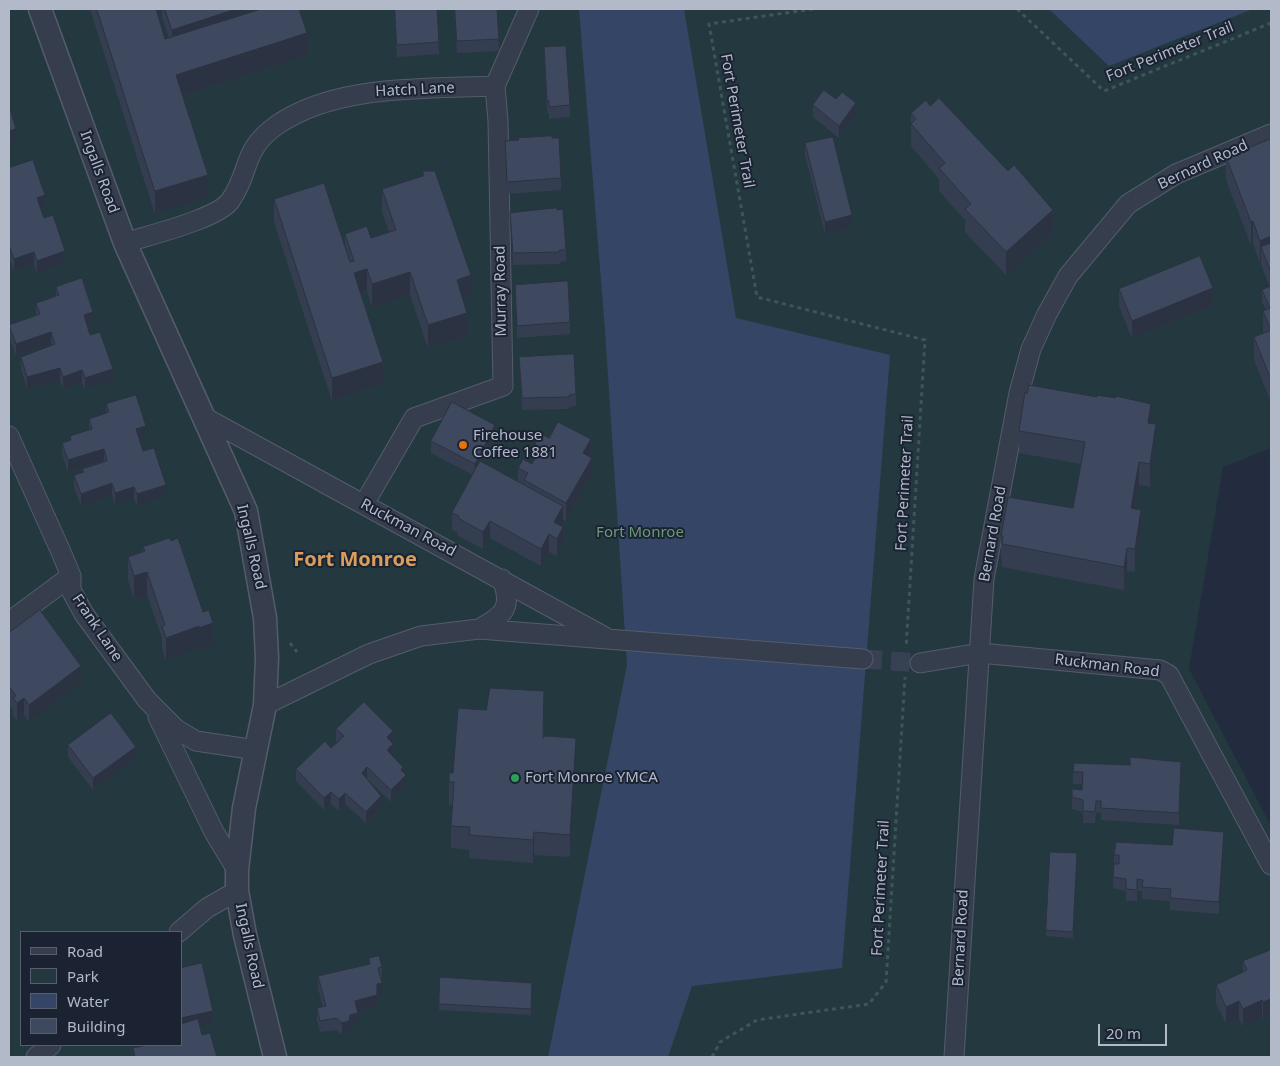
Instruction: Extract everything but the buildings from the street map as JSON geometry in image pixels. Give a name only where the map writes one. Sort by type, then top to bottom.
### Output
[{"type":"street","name":"Ingalls Road","points":[[40,9],[125,243],[246,511],[265,618],[265,705],[244,808],[237,880],[245,935],[275,1057]]},
{"type":"street","name":"Murray Road","points":[[364,504],[414,418],[503,386],[498,121],[495,86],[529,9]]},
{"type":"street","name":"Hatch Lane","points":[[125,243],[206,217],[223,208],[237,188],[248,158],[257,142],[291,117],[329,102],[374,91],[495,86]]},
{"type":"street","name":"Bernard Road","points":[[954,1057],[984,579],[1019,393],[1031,349],[1047,314],[1068,276],[1128,204],[1176,174],[1271,134]]},
{"type":"street","name":"Ruckman Road","points":[[204,417],[610,640]]},
{"type":"street","name":"Frank Lane","points":[[9,436],[71,576],[71,590],[84,614],[155,709],[176,730],[196,741],[256,750]]},
{"type":"street","points":[[9,622],[71,576]]},
{"type":"street","points":[[479,629],[500,617],[505,608],[508,596],[502,579]]},
{"type":"street","name":"Ruckman Road","points":[[265,705],[370,654],[421,636],[479,629],[863,659]]},
{"type":"street","name":"Ruckman Road","points":[[913,659],[980,653],[1160,670],[1169,675],[1271,865]]},
{"type":"street","points":[[155,709],[172,749],[237,880],[180,931]]},
{"type":"street","points":[[36,1057],[50,1046]]},
{"type":"path","name":"Fort Perimeter Trail","points":[[813,9],[709,24],[757,297],[925,340],[913,659]]},
{"type":"path","name":"Fort Perimeter Trail","points":[[1017,9],[1104,91],[1271,23]]},
{"type":"path","name":"Fort Perimeter Trail","points":[[712,1057],[720,1042],[757,1020],[869,1004],[886,982],[905,676]]},
{"type":"green space","name":"Fort Monroe","points":[[9,9],[1271,9],[1271,448],[1223,467],[1189,669],[1271,826],[1271,1057],[9,1057]]},
{"type":"water","points":[[579,9],[684,9],[736,318],[890,355],[842,968],[692,986],[668,1057],[548,1057],[627,665],[605,330]]},
{"type":"water","points":[[1049,9],[1253,9],[1109,66]]},
{"type":"tunnel","points":[[863,659],[920,663]]},
{"type":"place","name":"Firehouse Coffee 1881","points":[[463,445]]},
{"type":"place","name":"Fort Monroe YMCA","points":[[515,778]]},
{"type":"district","name":"Fort Monroe","points":[[355,560]]}]
